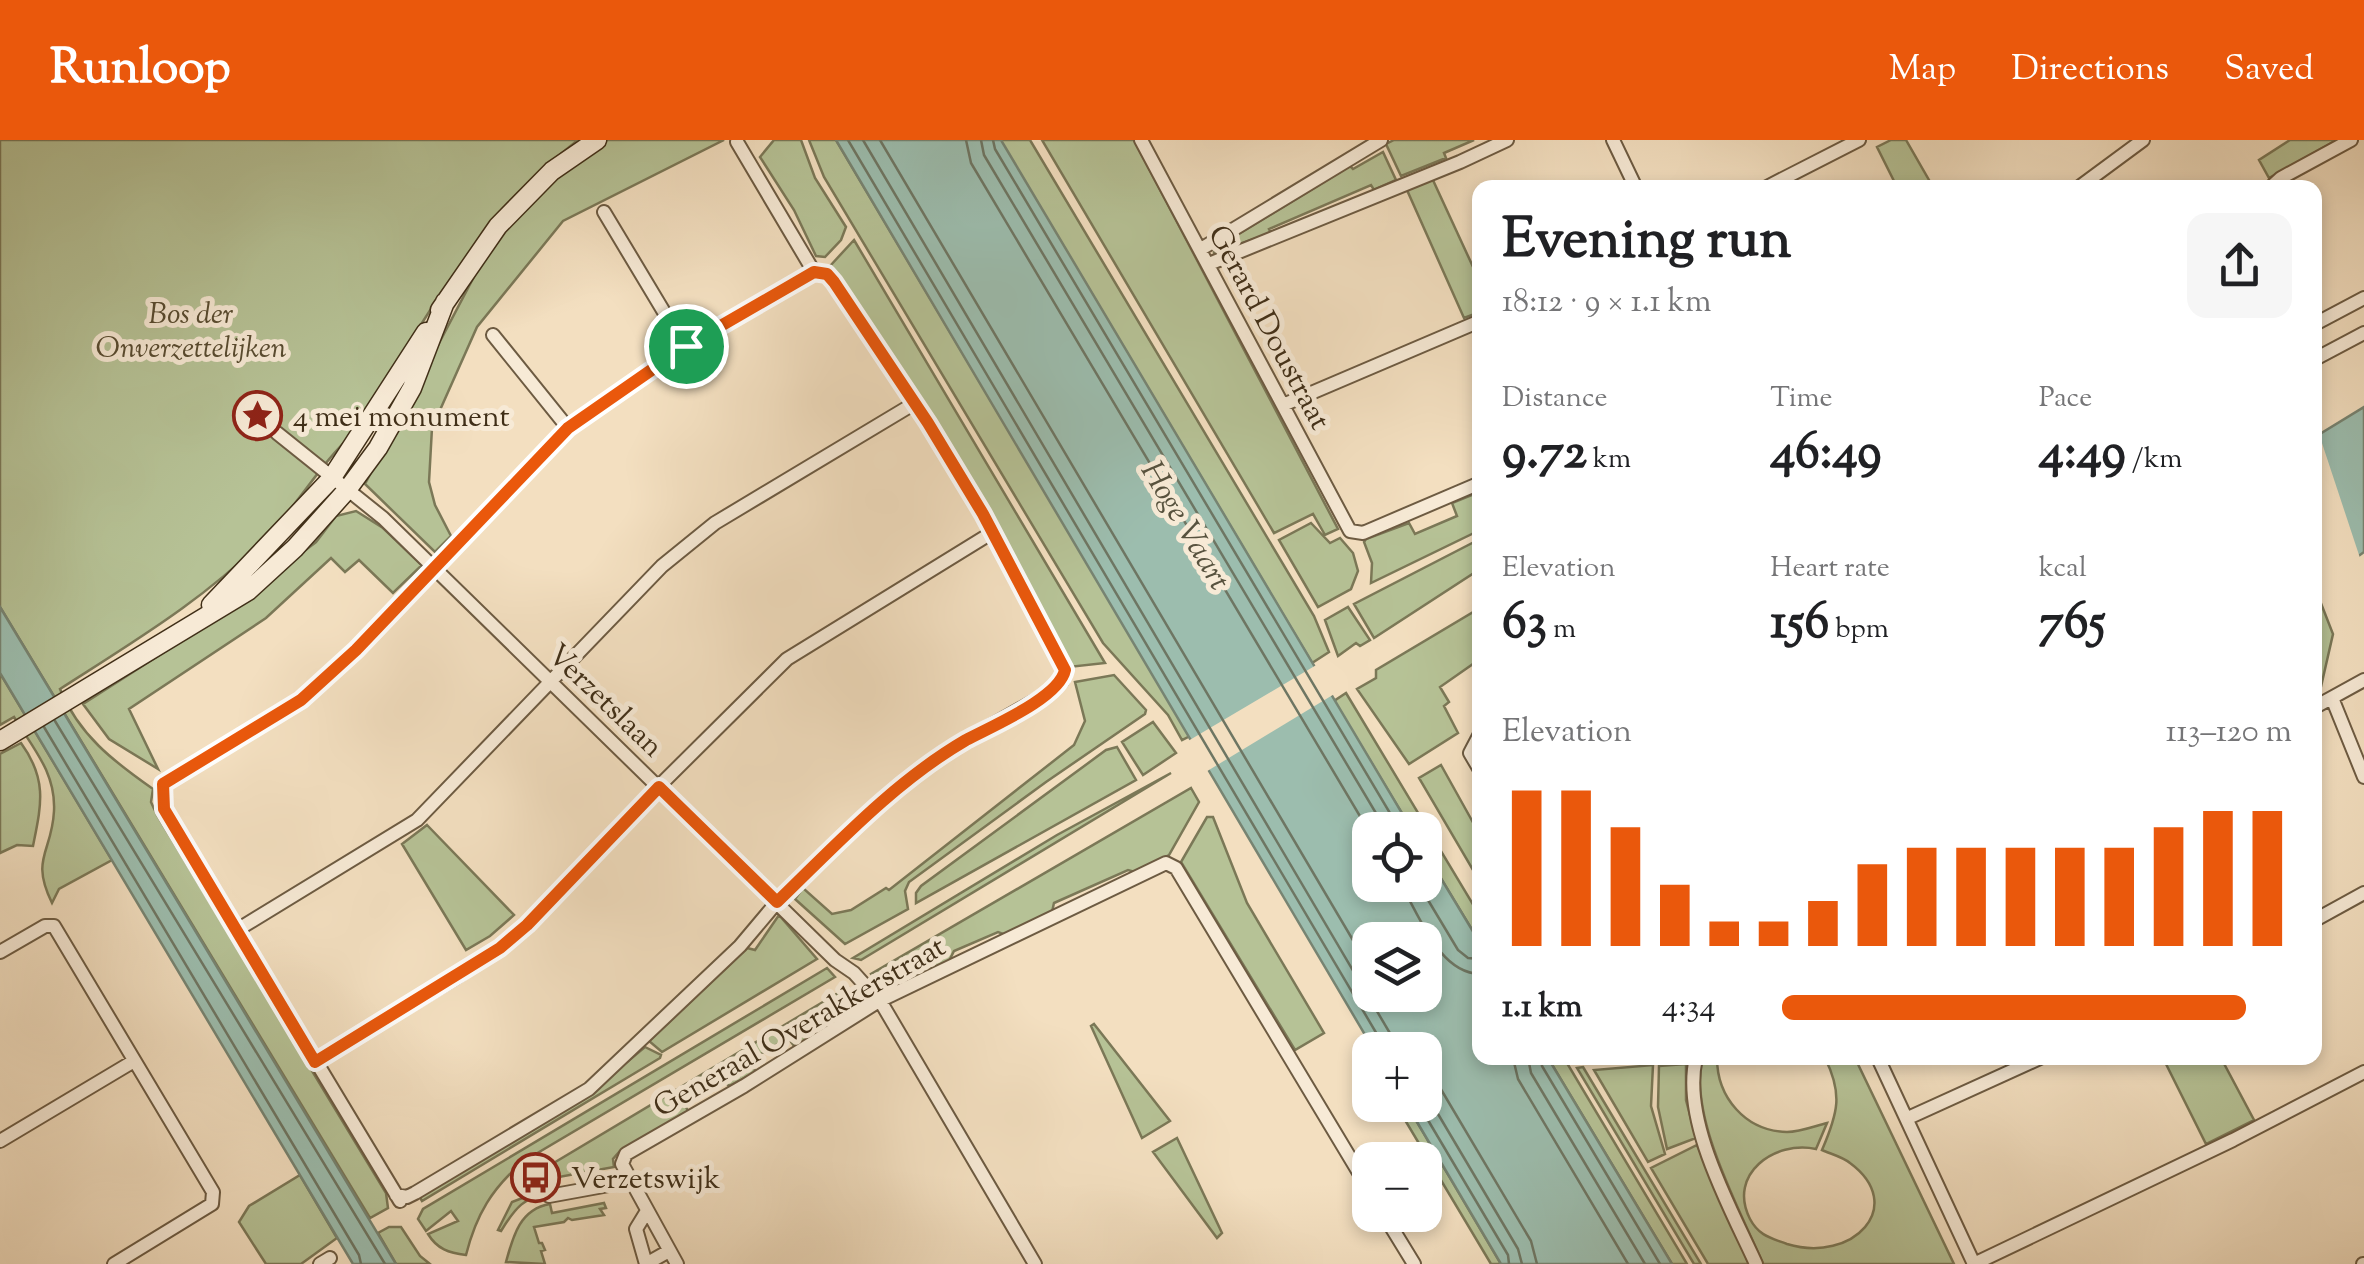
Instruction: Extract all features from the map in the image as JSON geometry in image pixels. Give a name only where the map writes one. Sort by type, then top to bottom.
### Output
[{"type":"main road","points":[[186,630],[330,479],[498,226],[552,171],[597,140]]},
{"type":"main road","points":[[1,740],[248,591],[295,548],[348,490],[378,448],[412,388],[446,302]]},
{"type":"street","name":"Gerard Doustraat","points":[[1141,140],[1347,526],[1357,534],[1472,486]]},
{"type":"street","points":[[1201,250],[1381,140]]},
{"type":"street","points":[[1209,264],[1507,140]]},
{"type":"street","points":[[1614,140],[1632,180]]},
{"type":"street","points":[[1781,180],[1859,140]]},
{"type":"street","points":[[2089,180],[2143,140]]},
{"type":"street","points":[[2279,180],[2350,140]]},
{"type":"street","points":[[737,142],[814,272]]},
{"type":"street","points":[[604,212],[686,346]]},
{"type":"street","points":[[814,272],[827,274],[834,282],[915,403],[993,532],[1065,670],[1062,682],[941,754],[885,798],[777,902],[740,946],[589,1089],[415,1193],[398,1198],[164,809],[163,784],[301,700],[356,650],[568,428],[686,346],[814,272]]},
{"type":"street","points":[[2322,320],[2364,298]]},
{"type":"street","points":[[1283,405],[1472,324]]},
{"type":"street","points":[[2322,355],[2364,333]]},
{"type":"street","points":[[493,335],[568,428]]},
{"type":"street","points":[[237,930],[417,820],[662,566],[714,523],[915,403]]},
{"type":"street","name":"Verzetslaan","points":[[277,433],[383,518],[835,960],[854,972],[879,1002],[1035,1264]]},
{"type":"street","points":[[315,1062],[500,948],[527,925],[787,659],[993,532]]},
{"type":"street","points":[[2322,703],[2364,680]]},
{"type":"street","points":[[2332,698],[2364,777]]},
{"type":"street","name":"Generaal Overakkerstraat","points":[[628,1175],[622,1158],[626,1154],[879,1002],[1166,863],[1176,868],[1352,1161]]},
{"type":"street","points":[[2322,916],[2364,894]]},
{"type":"street","points":[[0,952],[45,926],[54,926],[214,1200],[114,1264]]},
{"type":"street","points":[[0,1141],[134,1061]]},
{"type":"street","points":[[1695,1065],[1692,1091],[1699,1127],[1756,1264]]},
{"type":"street","points":[[1882,1065],[1974,1264],[2364,1072]]},
{"type":"street","points":[[1908,1118],[2025,1065]]},
{"type":"street","points":[[549,1196],[628,1175],[673,1258],[646,1264],[636,1228],[647,1211]]},
{"type":"street","points":[[1394,1232],[1414,1264]]},
{"type":"green space","name":"Bos der Onverzettelijken","points":[[0,140],[578,140],[509,204],[479,240],[353,434],[269,534],[196,598],[60,689],[77,720],[99,746],[153,789],[151,802],[157,815],[386,1193],[388,1208],[370,1218],[0,607]]},
{"type":"green space","points":[[605,140],[724,140],[563,221],[477,327],[432,428],[429,482],[435,505],[451,536],[435,552],[365,484],[488,250],[563,169]]},
{"type":"green space","points":[[774,140],[801,140],[815,178],[846,227],[841,240],[825,257],[816,256],[794,210],[760,157]]},
{"type":"green space","points":[[809,140],[836,140],[1190,736],[1182,740],[1168,715],[1103,643],[824,177]]},
{"type":"green space","points":[[1000,140],[1030,140],[1314,616],[1329,652],[1312,663]]},
{"type":"green space","points":[[1042,140],[1134,140],[1338,529],[1325,535],[1313,514],[1274,533]]},
{"type":"green space","points":[[1394,140],[1474,140],[1444,153],[1446,158],[1401,176],[1386,144]]},
{"type":"green space","points":[[1891,140],[1906,140],[1929,180],[1894,180],[1877,147]]},
{"type":"green space","points":[[2290,140],[2335,141],[2269,178],[2259,160]]},
{"type":"green space","points":[[1383,152],[1396,180],[1374,190],[1371,185],[1269,229],[1271,233],[1214,253],[1214,249],[1350,166],[1353,169]]},
{"type":"green space","points":[[1432,178],[1472,265],[1472,315],[1464,318],[1407,190]]},
{"type":"green space","points":[[854,240],[1105,663],[1069,667],[989,511],[830,266]]},
{"type":"green space","points":[[1472,495],[1472,534],[1371,583],[1372,563],[1366,539],[1409,523],[1415,534],[1457,516],[1452,503]]},
{"type":"green space","points":[[356,511],[383,528],[422,565],[393,593],[359,560],[345,572],[331,558],[266,618],[129,709],[158,769],[109,739],[83,704],[208,624],[316,542],[336,516]]},
{"type":"green space","points":[[1311,523],[1330,543],[1340,538],[1353,553],[1358,571],[1351,589],[1318,607],[1279,540]]},
{"type":"green space","points":[[1472,543],[1472,574],[1374,638],[1354,604]]},
{"type":"green space","points":[[2322,606],[2333,634],[2322,682]]},
{"type":"green space","points":[[1348,607],[1370,640],[1360,646],[1356,643],[1338,656],[1325,620]]},
{"type":"green space","points":[[1472,613],[1472,665],[1440,687],[1449,702],[1444,706],[1458,733],[1409,764],[1357,689],[1376,678],[1376,670]]},
{"type":"green space","points":[[0,673],[112,860],[59,889],[52,903],[42,865],[54,797],[41,761],[14,717],[0,725]]},
{"type":"green space","points":[[1114,675],[1146,710],[1145,714],[909,882],[905,891],[908,909],[845,944],[795,899],[803,888],[832,914],[851,910],[886,888],[889,890],[1074,745],[1085,721],[1075,682]]},
{"type":"green space","points":[[1346,693],[1418,812],[1401,812],[1334,701]]},
{"type":"green space","points":[[1153,722],[1176,753],[1143,775],[1122,742]]},
{"type":"green space","points":[[21,743],[39,781],[36,832],[33,846],[17,845],[0,853],[0,754]]},
{"type":"green space","points":[[1117,747],[1136,780],[916,903],[921,886],[1106,750]]},
{"type":"green space","points":[[1441,765],[1472,821],[1472,868],[1442,812],[1419,778]]},
{"type":"green space","points":[[1171,773],[861,960],[853,958],[1057,835]]},
{"type":"green space","points":[[1191,788],[1199,802],[1169,855],[1054,903],[1052,912],[1006,935],[998,932],[954,951],[949,961],[903,982],[901,978],[887,986],[876,982],[871,974]]},
{"type":"green space","points":[[1207,817],[1213,817],[1247,903],[1324,1033],[1295,1050],[1181,862]]},
{"type":"green space","points":[[427,825],[514,915],[466,950],[402,844]]},
{"type":"green space","points":[[1442,853],[1472,903],[1472,930],[1442,880]]},
{"type":"green space","points":[[779,915],[817,959],[662,1052],[649,1041],[747,948],[755,950]]},
{"type":"green space","points":[[827,968],[835,977],[524,1161],[487,1203],[466,1255],[444,1249],[428,1234],[458,1221],[451,1211],[426,1231],[418,1219],[423,1209]]},
{"type":"green space","points":[[848,987],[858,998],[850,1009],[854,1013],[795,1047],[788,1038],[749,1061],[756,1072],[729,1086],[721,1078],[683,1101],[688,1111],[620,1151],[613,1159],[614,1167],[553,1178],[552,1191],[527,1200],[498,1230],[512,1202],[533,1194],[546,1180],[542,1170]]},
{"type":"green space","points":[[1094,1024],[1170,1121],[1142,1138],[1091,1026]]},
{"type":"green space","points":[[645,1047],[661,1055],[660,1058],[422,1201],[419,1196],[591,1092]]},
{"type":"green space","points":[[1552,1065],[1568,1065],[1687,1264],[1672,1264]]},
{"type":"green space","points":[[1653,1065],[1651,1106],[1665,1154],[1648,1162],[1594,1070]]},
{"type":"green space","points":[[1686,1065],[1686,1100],[1696,1138],[1667,1149],[1658,1107],[1659,1066]]},
{"type":"green space","points":[[1701,1065],[1718,1065],[1728,1098],[1758,1126],[1787,1132],[1827,1123],[1816,1149],[1785,1150],[1759,1164],[1745,1188],[1745,1203],[1754,1225],[1771,1238],[1811,1248],[1833,1246],[1865,1227],[1873,1213],[1874,1197],[1867,1180],[1847,1161],[1822,1150],[1836,1104],[1828,1065],[1858,1065],[1954,1264],[1763,1264],[1709,1135],[1700,1082]]},
{"type":"green space","points":[[2166,1065],[2225,1065],[2254,1120],[2206,1144]]},
{"type":"green space","points":[[1583,1067],[1701,1264],[1694,1264],[1577,1068]]},
{"type":"green space","points":[[1406,1122],[1417,1122],[1429,1142],[1418,1142]]},
{"type":"green space","points":[[1177,1138],[1222,1233],[1217,1238],[1153,1152]]},
{"type":"green space","points":[[1697,1145],[1749,1264],[1708,1264],[1651,1168]]},
{"type":"green space","points":[[1442,1164],[1501,1264],[1491,1264],[1442,1182]]},
{"type":"green space","points":[[300,1175],[337,1238],[301,1264],[266,1264],[239,1222],[249,1206]]},
{"type":"green space","points":[[604,1203],[606,1208],[600,1209],[604,1215],[568,1218],[534,1227],[545,1250],[541,1251],[545,1264],[506,1262],[515,1234],[531,1212],[550,1204],[552,1213]]},
{"type":"green space","points":[[389,1227],[401,1227],[430,1264],[396,1264],[378,1233]]},
{"type":"water","name":"Hoge Vaart","points":[[836,140],[1001,140],[1401,812],[1352,812],[1352,902],[1442,902],[1442,880],[1472,930],[1472,1065],[1552,1065],[1672,1264],[1501,1264],[1442,1164],[1442,1142],[1429,1142],[1417,1122],[1442,1122],[1442,1032],[1363,1032]]},
{"type":"water","points":[[2364,407],[2364,552],[2322,583],[2322,433]]},
{"type":"water","points":[[0,607],[396,1264],[353,1264],[0,673]]},
{"type":"pier","points":[[2322,443],[2361,561],[2322,590]]},
{"type":"pier","points":[[1318,664],[1336,693],[1204,773],[1188,741]]},
{"type":"place","name":"4 mei monument","points":[[258,416]]},
{"type":"place","name":"Verzetswijk","points":[[536,1178]]},
{"type":"route","points":[[814,272],[827,274],[928,423],[983,514],[1065,670],[1062,682],[941,754],[885,798],[777,902],[659,787],[552,900],[500,948],[315,1062],[164,809],[163,784],[301,700],[356,650],[568,428],[686,346],[814,272]]}]
